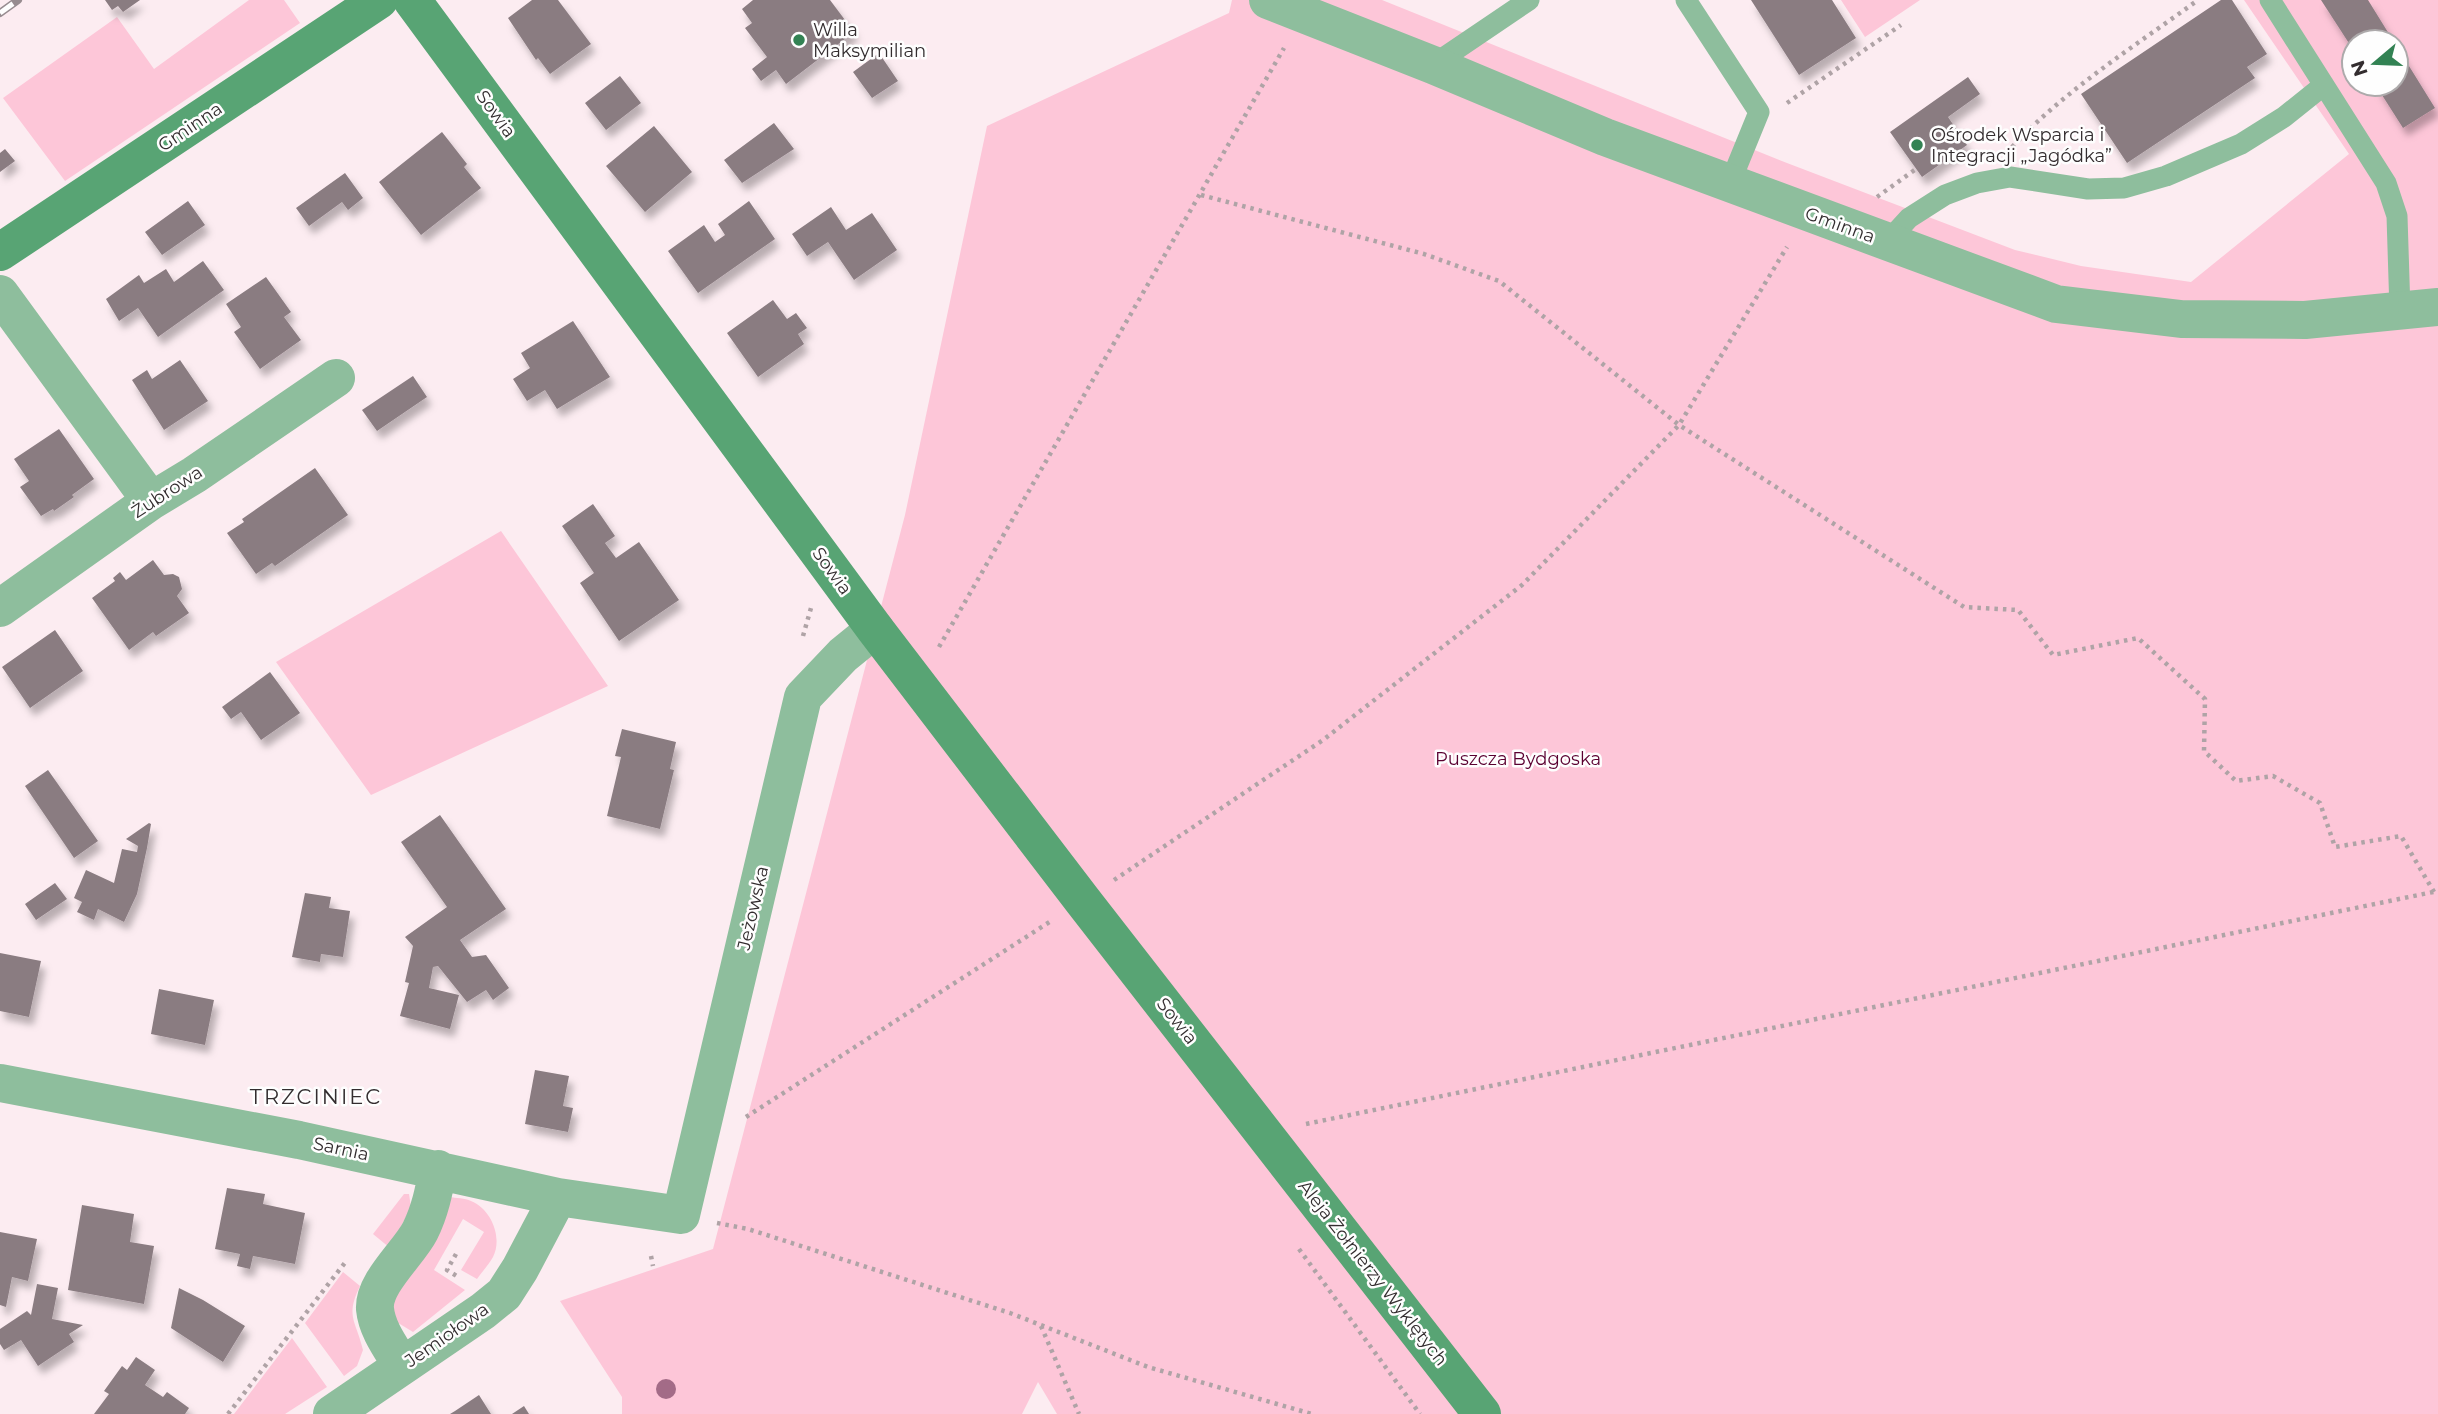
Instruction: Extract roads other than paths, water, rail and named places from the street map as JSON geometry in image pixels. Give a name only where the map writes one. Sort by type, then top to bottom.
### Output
[{"type":"street","name":"Gminna","points":[[0,252],[379,0]]},
{"type":"street","name":"Sowia","points":[[412,0],[875,629],[1083,901],[1265,1132]]},
{"type":"street","name":"Gminna","points":[[1278,4],[1605,137],[2056,304],[2181,319],[2305,320],[2438,307]]},
{"type":"street","points":[[0,293],[151,501]]},
{"type":"street","name":"Żubrowa","points":[[0,608],[151,501],[337,378]]},
{"type":"street","name":"Jeżowska","points":[[681,1215],[803,697],[843,655],[875,629]]},
{"type":"street","name":"Sarnia","points":[[0,1083],[299,1140],[558,1197],[681,1215]]},
{"type":"street","name":"Aleja Żołnierzy Wyklętych","points":[[1265,1132],[1482,1414]]},
{"type":"street","points":[[402,1366],[377,1324],[374,1306],[380,1289],[419,1233],[430,1207],[438,1169]]},
{"type":"street","name":"Jemiołowa","points":[[332,1414],[504,1294],[558,1197]]},
{"type":"lane","points":[[1433,65],[1529,0]]},
{"type":"lane","points":[[1686,0],[1759,112],[1730,183]]},
{"type":"lane","points":[[2270,0],[2386,183],[2397,216],[2400,311]]},
{"type":"lane","points":[[1887,242],[1909,218],[1945,195],[1977,183],[2010,177],[2088,190],[2124,188],[2166,176],[2241,144],[2284,117],[2324,85]]},
{"type":"railway","points":[[0,13],[18,0]]},
{"type":"place","name":"Willa Maksymilian","points":[[799,40]]},
{"type":"place","name":"Ośrodek Wsparcia i Integracji „Jagódka”","points":[[1917,145]]},
{"type":"district","name":"TRZCINIEC","points":[[316,1096]]},
{"type":"park label","name":"Puszcza Bydgoska","points":[[1518,759]]}]
